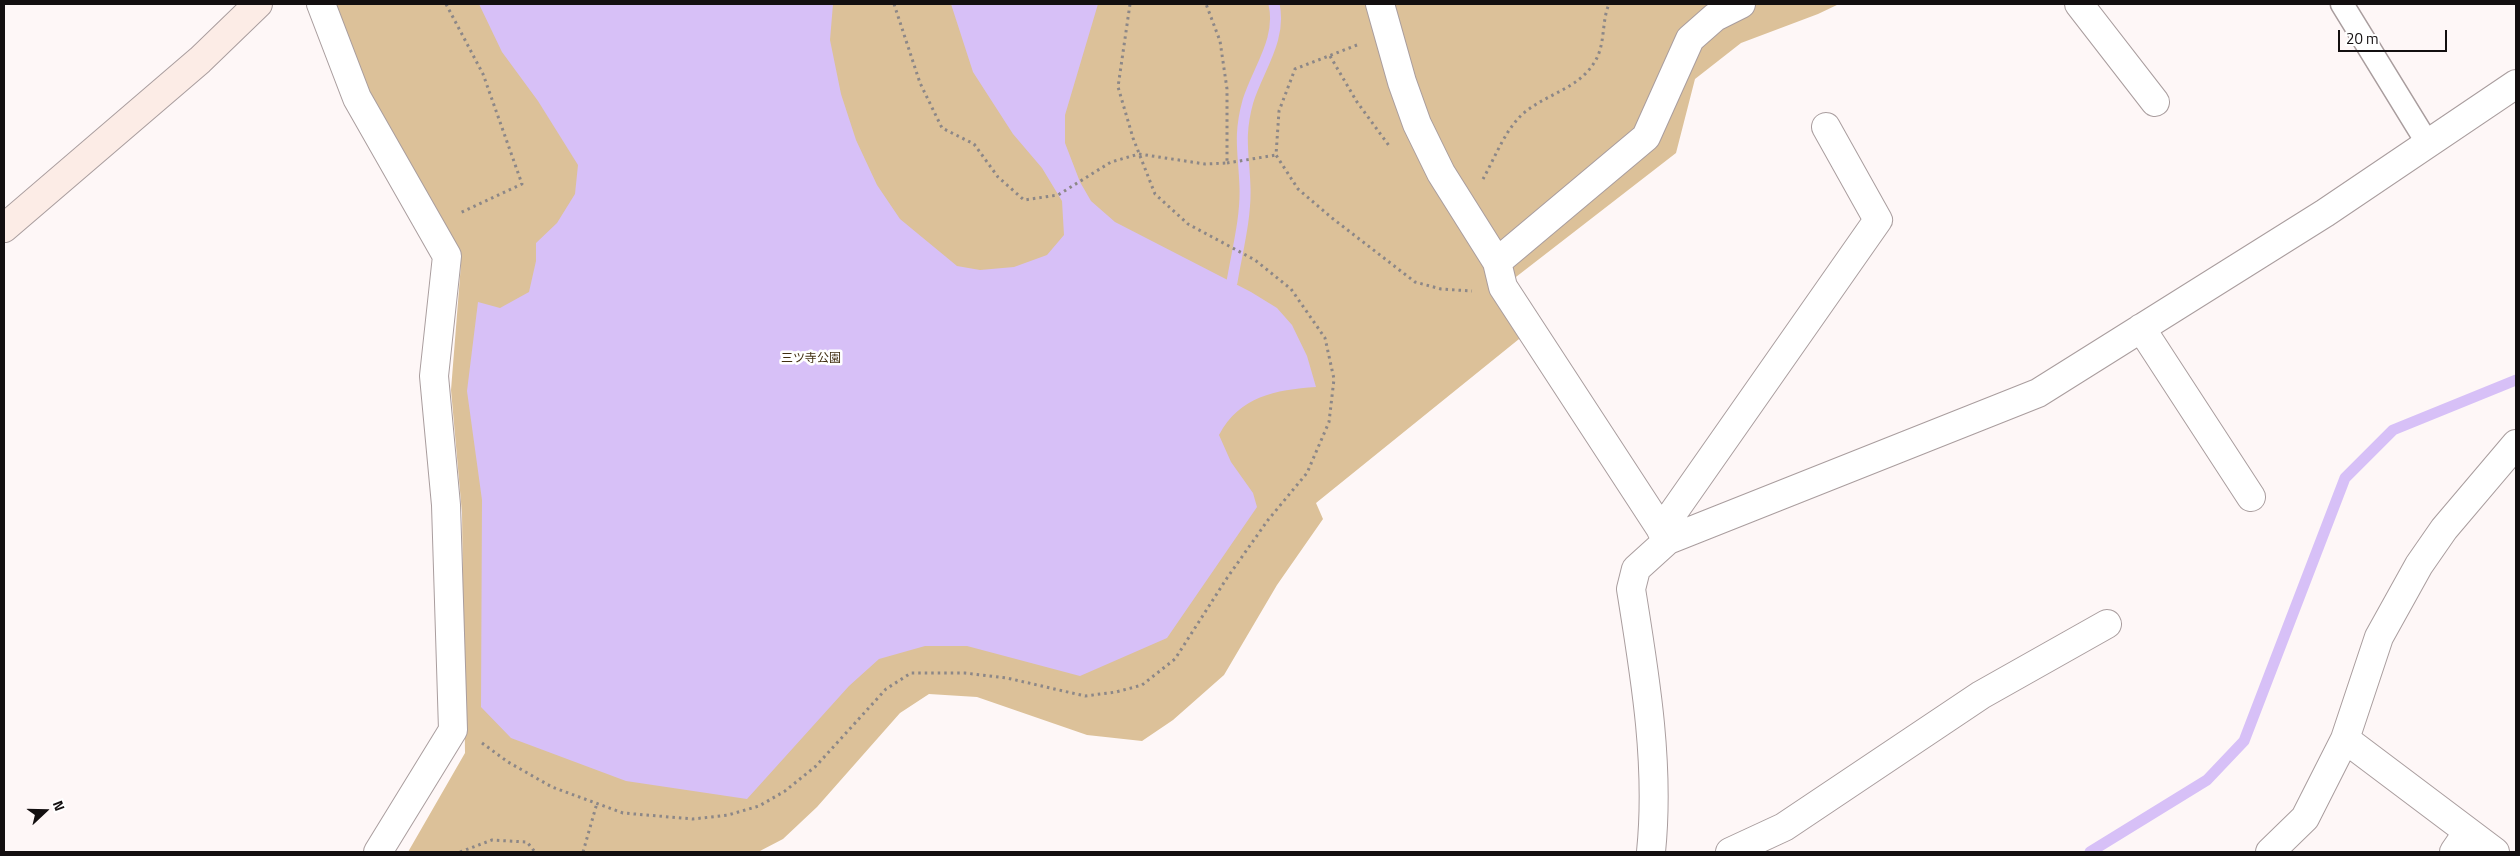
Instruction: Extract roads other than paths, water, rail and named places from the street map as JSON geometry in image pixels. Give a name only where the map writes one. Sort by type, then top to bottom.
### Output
[{"type":"street","points":[[4,228],[200,60],[258,4]]},
{"type":"street","points":[[321,4],[357,98],[447,256],[434,376],[446,505],[453,730],[378,852]]},
{"type":"street","points":[[1380,4],[1402,82],[1418,124],[1441,174],[1500,274],[1665,535]]},
{"type":"street","points":[[1500,274],[1646,137],[1690,39],[1715,17],[1741,4]]},
{"type":"street","points":[[2080,4],[2155,102]]},
{"type":"street","points":[[1665,535],[2038,393],[2325,213],[2516,84]]},
{"type":"street","points":[[1651,852],[1653,829],[1651,713],[1631,588],[1636,569],[1665,535],[1878,220],[1826,126]]},
{"type":"street","points":[[2141,328],[2252,497]]},
{"type":"street","points":[[2270,852],[2305,818],[2346,739],[2379,636],[2419,565],[2444,529],[2516,444]]},
{"type":"street","points":[[1730,852],[1784,827],[1981,695],[2107,624]]},
{"type":"street","points":[[2346,739],[2460,842],[2495,852]]},
{"type":"lane","points":[[2342,4],[2428,144]]},
{"type":"waterway","points":[[1222,293],[1232,282],[1243,223],[1245,199],[1242,145],[1243,125],[1252,89],[1272,42],[1276,17],[1274,4]]},
{"type":"waterway","points":[[2090,852],[2207,780],[2244,741],[2345,478],[2393,430],[2516,380]]},
{"type":"park label","name":"三ツ寺公園","points":[[811,359]]}]
